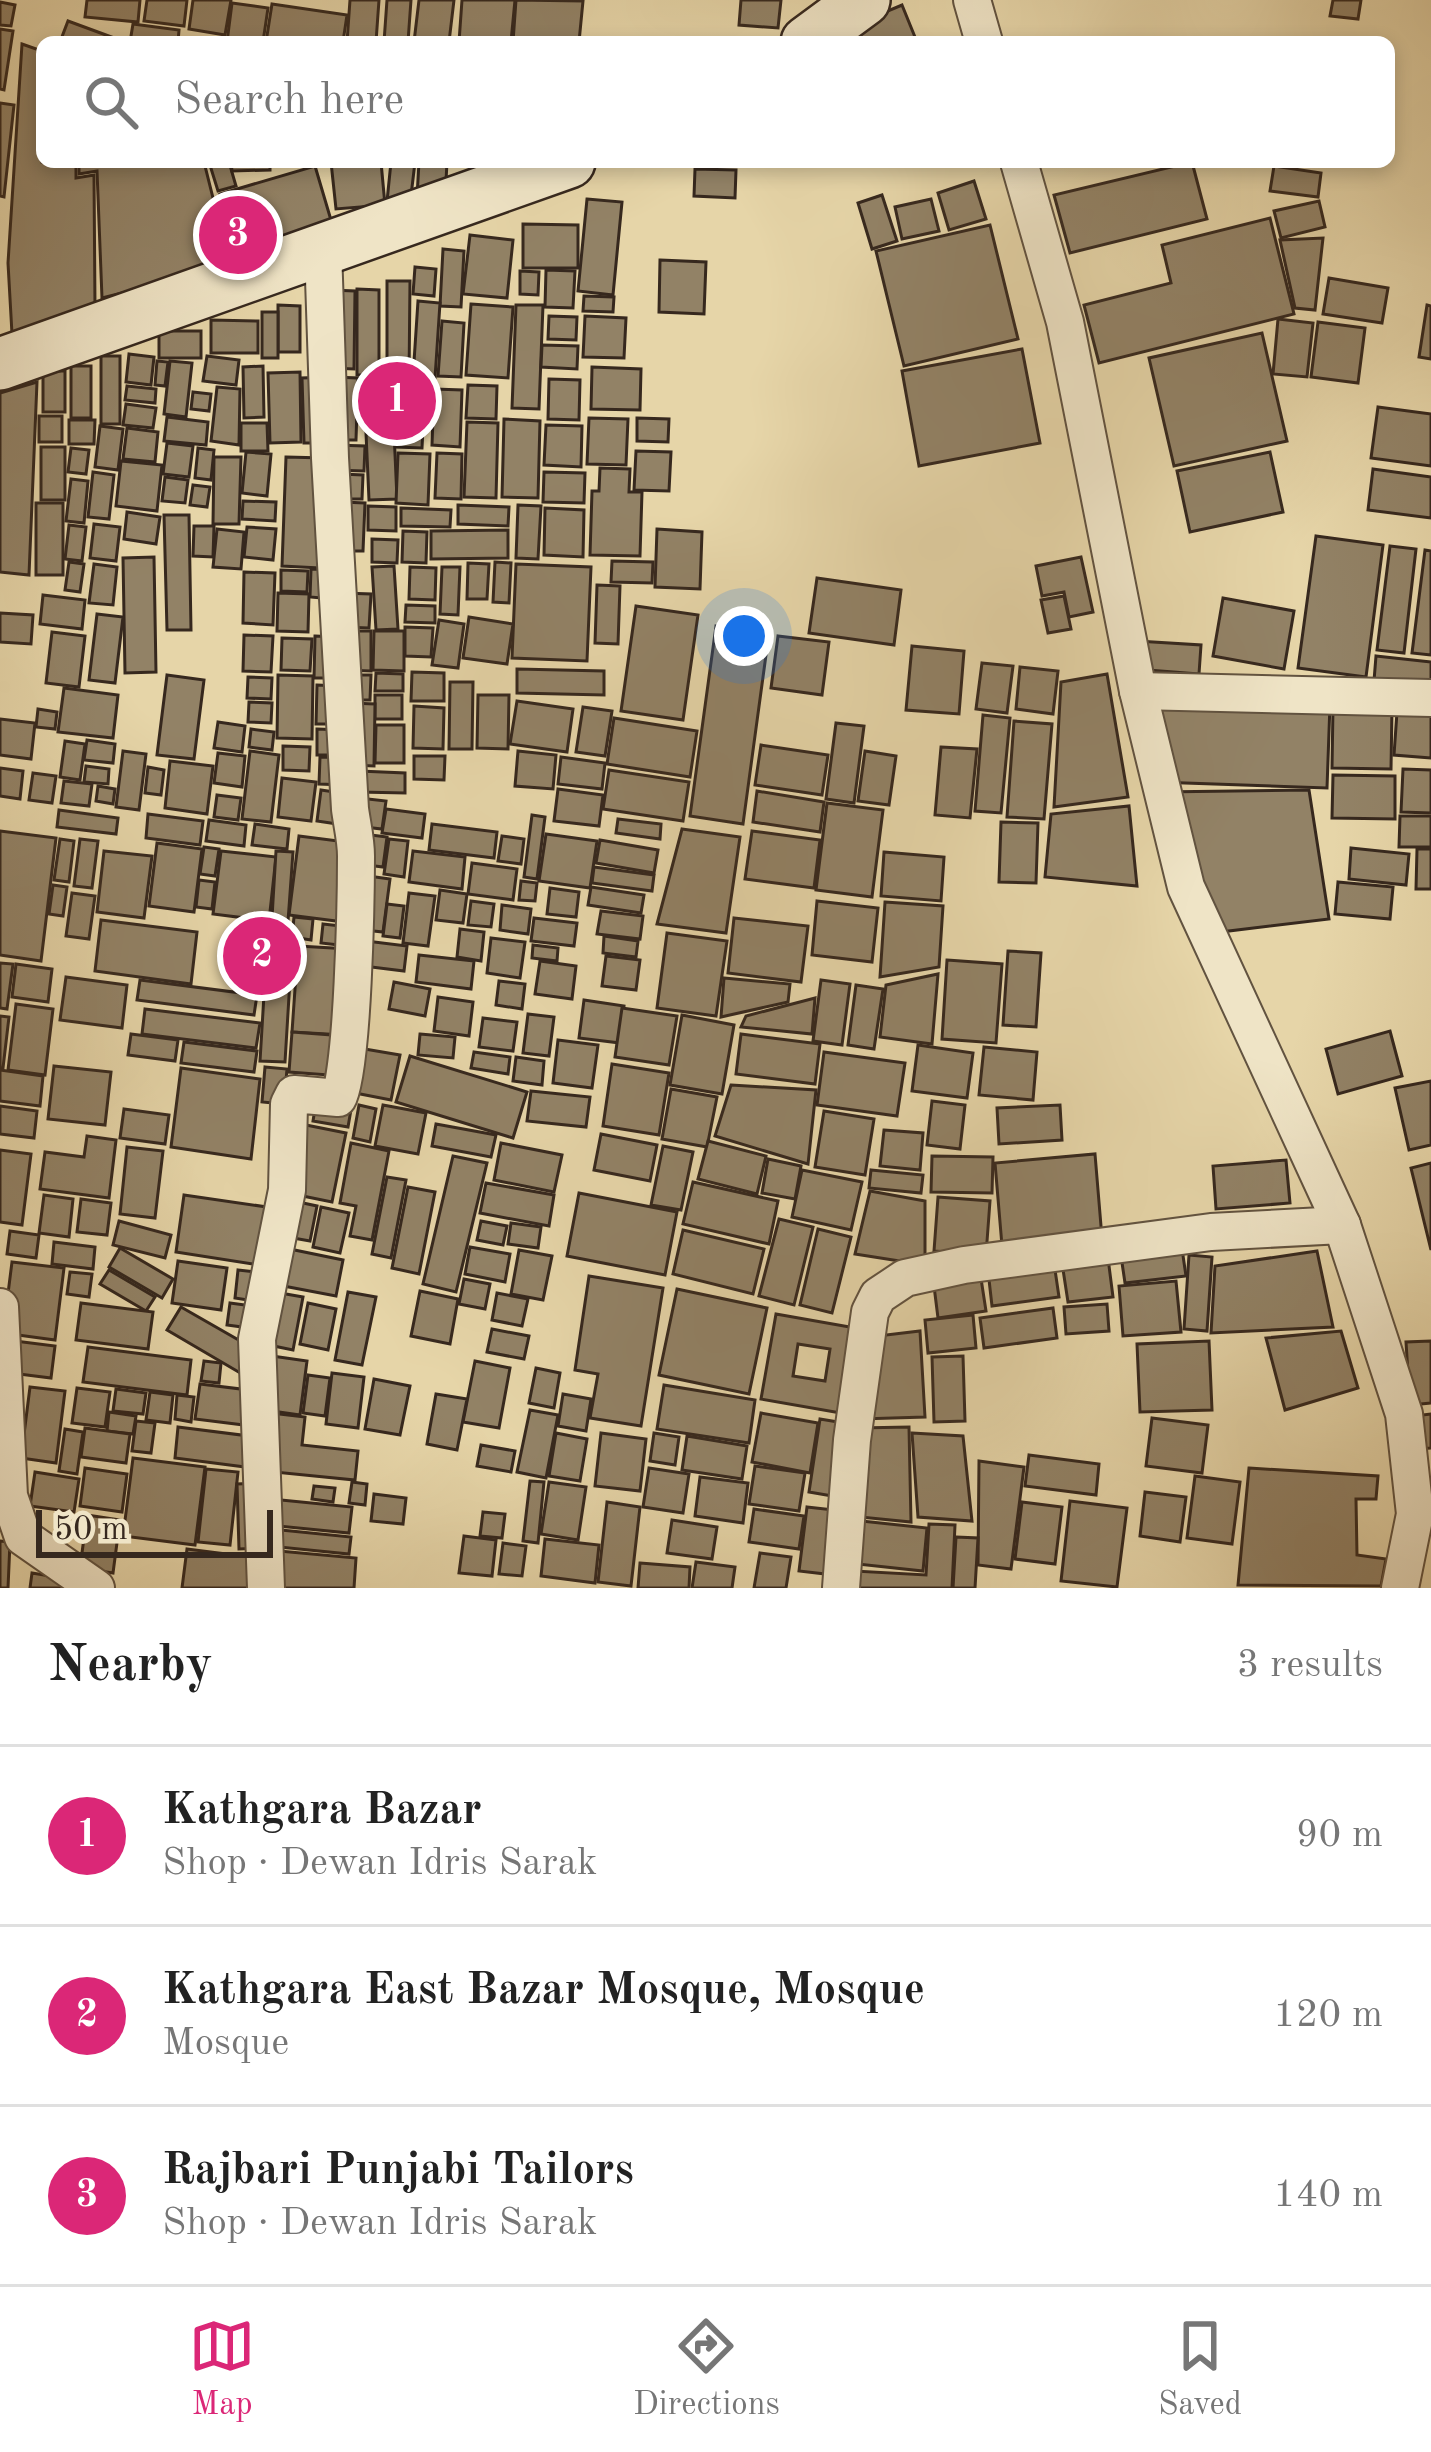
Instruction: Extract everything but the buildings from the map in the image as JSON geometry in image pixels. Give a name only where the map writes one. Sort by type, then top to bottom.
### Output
[{"type":"main road","points":[[815,36],[864,0]]},
{"type":"main road","points":[[0,364],[552,168]]},
{"type":"street","points":[[972,0],[982,36]]},
{"type":"street","points":[[1021,168],[1065,322],[1138,691],[1186,886],[1342,1226],[1404,1414],[1415,1514],[1400,1588]]},
{"type":"street","points":[[266,1588],[257,1339],[287,1190],[289,1104],[295,1094],[338,1098],[344,1089],[349,1049],[356,851],[331,480],[323,249]]},
{"type":"street","points":[[1138,691],[1431,698]]},
{"type":"street","points":[[841,1588],[852,1440],[870,1312],[878,1297],[904,1279],[964,1265],[1210,1232],[1342,1226]]},
{"type":"street","points":[[0,1307],[9,1496],[23,1537],[96,1588]]},
{"type":"place","name":"Rajbari Punjabi Tailors","points":[[238,235]]},
{"type":"place","name":"Kathgara Bazar","points":[[397,401]]},
{"type":"place","name":"Kathgara East Bazar Mosque, Mosque","points":[[262,956]]}]
